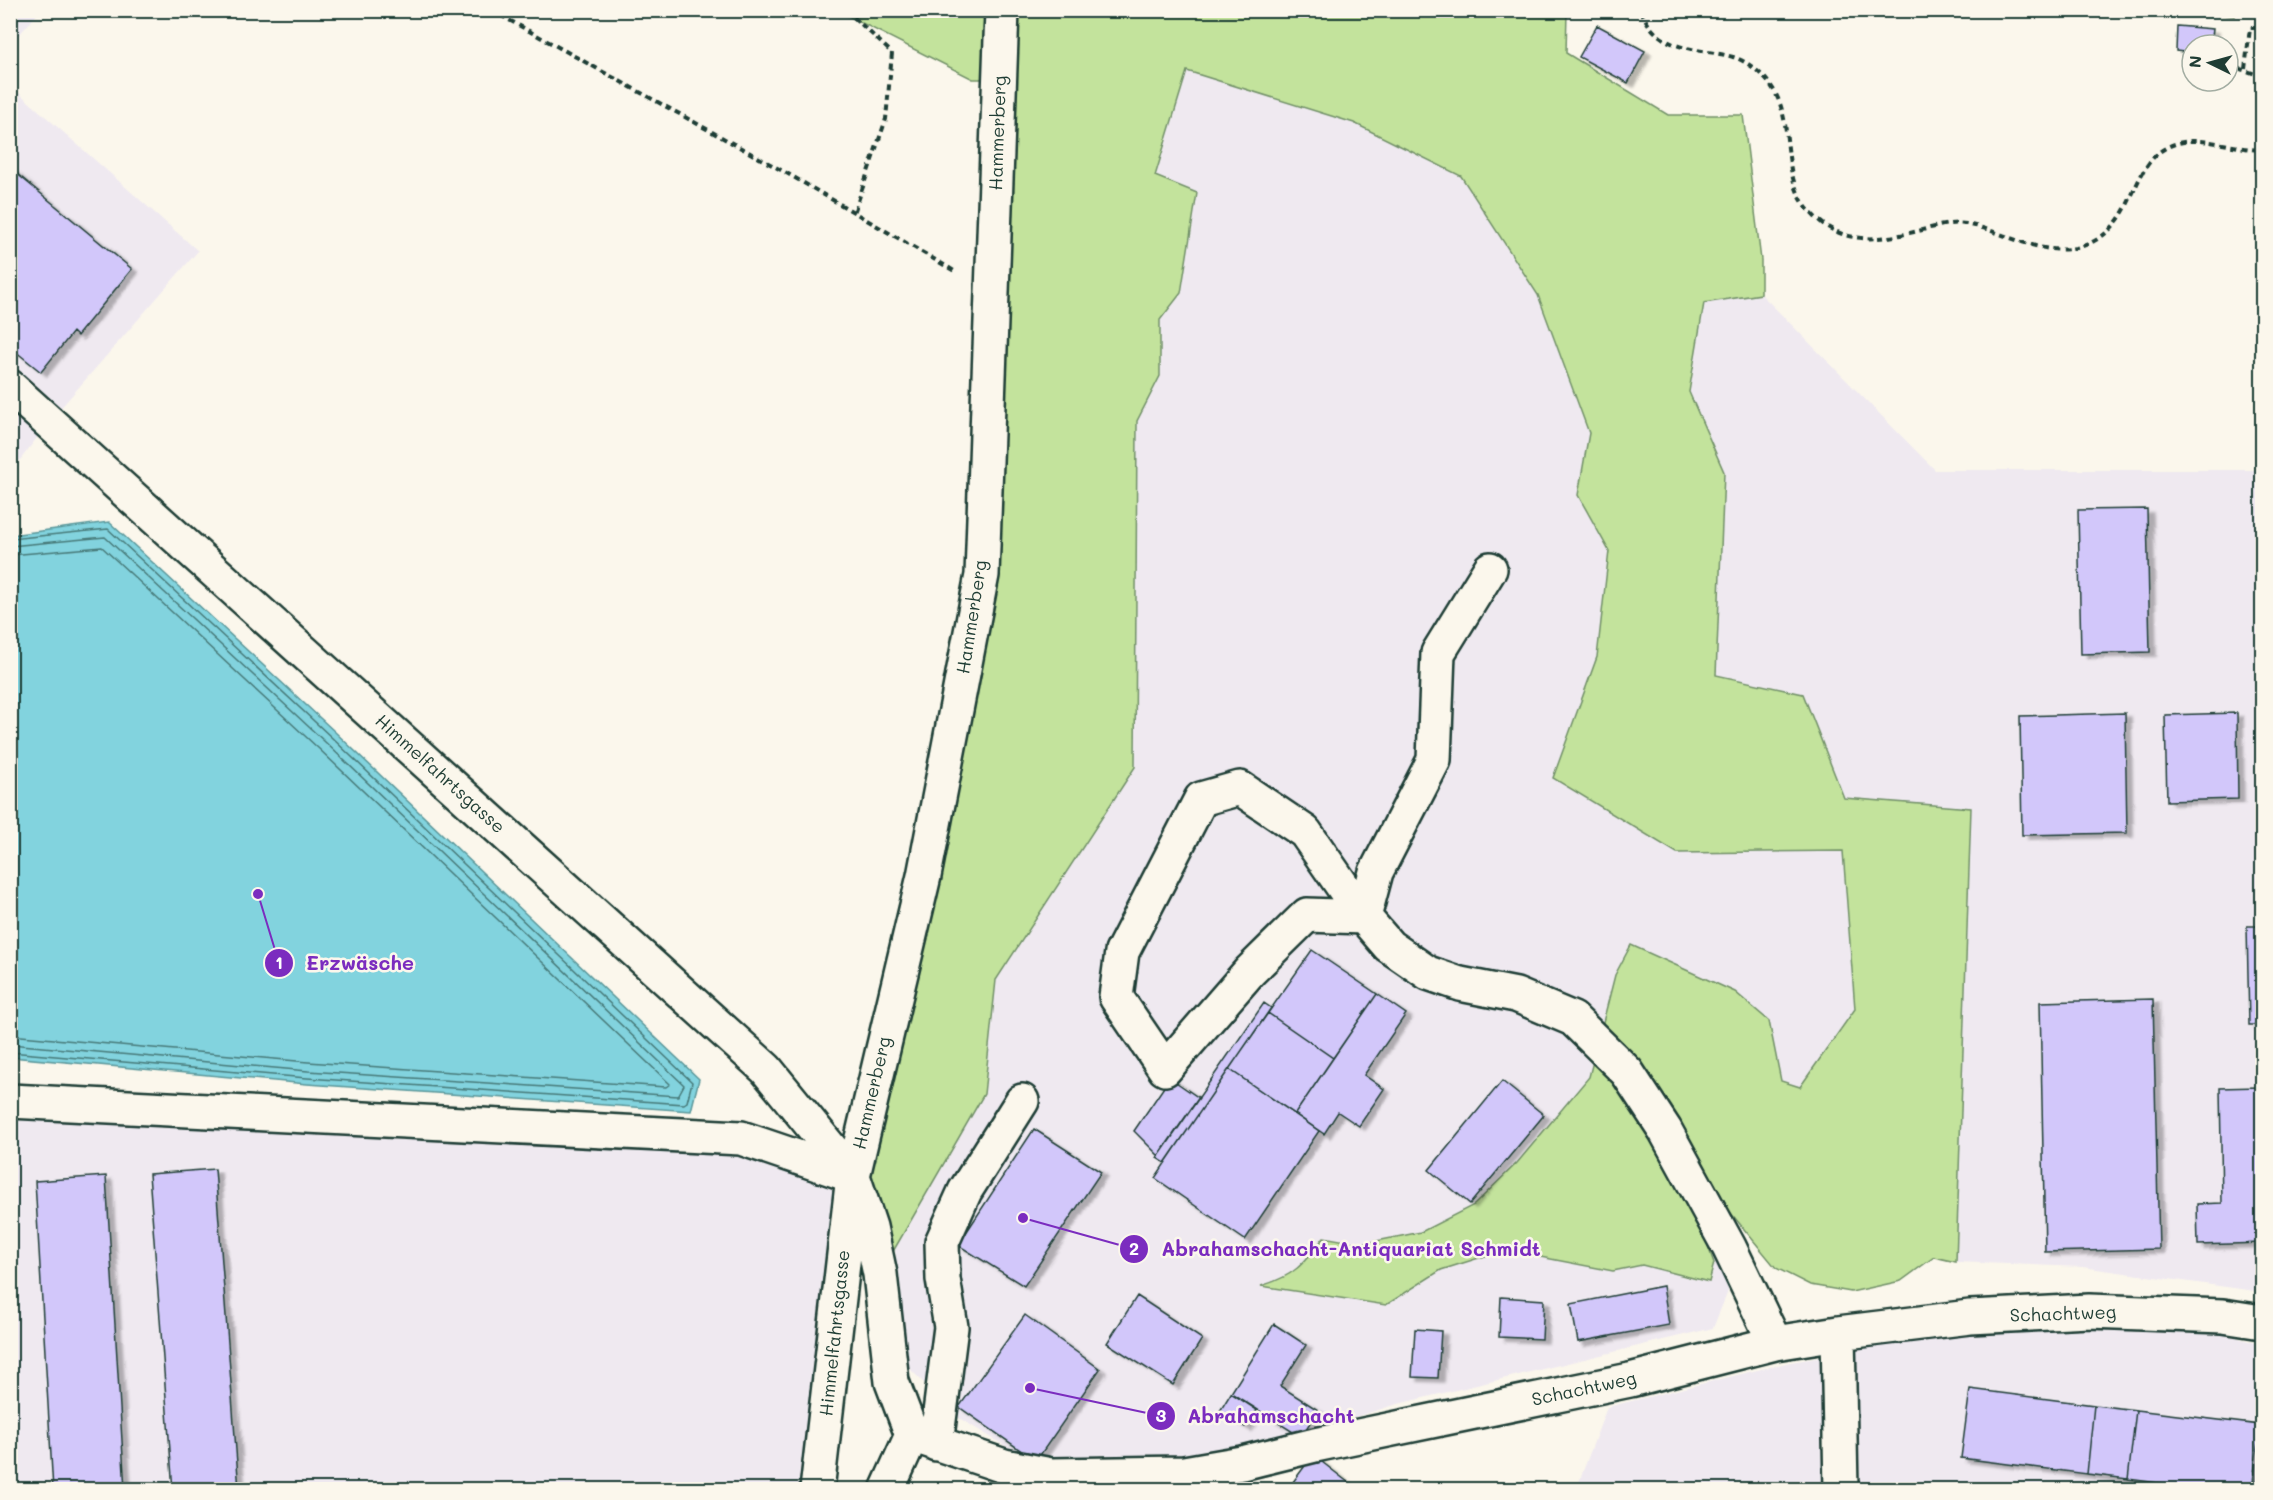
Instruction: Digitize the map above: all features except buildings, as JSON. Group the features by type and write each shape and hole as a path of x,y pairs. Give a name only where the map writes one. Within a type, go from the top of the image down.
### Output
{"street":[{"name":"Hammerberg","path":"853,1176 924,876 982,575 1002,10"},
{"name":"Himmelfahrtsgasse","path":"10,387 766,1069 853,1176 870,1227 880,1274 892,1382 924,1439"},
{"path":"1364,917 1376,872 1434,760 1438,653 1490,569"},
{"path":"1364,917 1307,915 1250,971 1165,1069 1116,997 1122,952 1201,800 1240,788 1305,832 1364,917 1389,946 1428,973 1460,984 1516,995 1573,1019 1620,1064 1665,1130 1729,1247 1775,1343"},
{"path":"10,1101 741,1138 853,1176"},
{"path":"887,1490 924,1439 951,1327 943,1280 942,1242 965,1191 1022,1101"},
{"name":"Himmelfahrtsgasse","path":"817,1490 853,1176"},
{"name":"Schachtweg","path":"924,1439 1004,1467 1051,1475 1184,1473 1242,1463 1315,1445 1630,1380 1775,1343 1838,1333 1970,1317 2089,1311 2223,1316 2262,1322"},
{"path":"1838,1333 1841,1490"}],"path":[{"path":"491,10 854,213 960,275"},
{"path":"846,10 892,53 886,119 854,213"},
{"path":"1641,10 1645,21 1666,40 1693,52 1734,57 1760,72 1774,90 1784,114 1790,172 1799,194 1813,216 1831,231 1850,238 1876,240 1962,223 1987,229 2033,247 2060,250 2088,244 2115,226 2131,200 2142,168 2163,148 2190,141 2262,150"},
{"path":"2245,69 2250,28 2262,28"},
{"path":"2240,68 2262,76"}],"shaded area":[{"path":"10,11 40,11 11,44"},
{"path":"1186,71 1354,123 1461,176 1538,295 1589,433 1578,495 1609,551 1597,657 1553,778 1677,853 1843,851 1855,1010 1800,1087 1781,1081 1769,1021 1631,945 1615,975 1589,1077 1616,1095 1733,1279 1713,1328 1398,1404 1260,1446 1174,1462 1030,1461 959,1418 908,1367 895,1248 984,1094 996,981 1135,767 1137,421 1160,376 1160,320 1181,293 1197,194 1154,176"},
{"path":"11,86 198,251 52,418 11,472"},
{"path":"1761,294 1935,470 2262,470 2262,1292 2082,1267 1956,1262 1971,809 1844,798 1803,694 1716,675 1724,472 1689,392 1704,303"},
{"path":"11,1101 741,1138 853,1176 817,1489 11,1490"},
{"path":"1978,1325 2080,1325 2218,1332 2262,1345 2262,1489 1576,1490 1607,1407 1790,1362 1822,1357 1851,1347"}],"green space":[{"path":"842,11 1567,11 1566,53 1668,115 1743,115 1761,260 1761,294 1704,303 1689,392 1724,472 1716,675 1803,694 1844,798 1971,808 1956,1262 1934,1257 1901,1281 1851,1292 1810,1285 1776,1268 1725,1206 1698,1218 1714,1263 1709,1282 1642,1265 1613,1271 1504,1250 1441,1270 1386,1305 1261,1286 1282,1278 1297,1268 1324,1237 1362,1244 1421,1232 1474,1205 1517,1163 1589,1077 1615,975 1631,945 1735,992 1769,1021 1781,1081 1800,1087 1855,1009 1843,851 1677,853 1553,778 1597,657 1609,551 1578,495 1589,433 1538,295 1461,176 1354,123 1187,71 1155,176 1197,193 1181,293 1160,320 1160,376 1137,421 1135,767 996,980 984,1094 880,1274 853,1176 982,575 1000,79 973,79"},
{"path":"2165,11 2235,11 2235,16"}],"water":[{"path":"109,522 334,731 699,1079 691,1111 307,1084 11,1057 11,535"}],"place":[{"name":"Erzwäsche","path":"258,894"},
{"name":"Abrahamschacht-Antiquariat Schmidt","path":"1023,1218"},
{"name":"Abrahamschacht","path":"1030,1388"}]}
